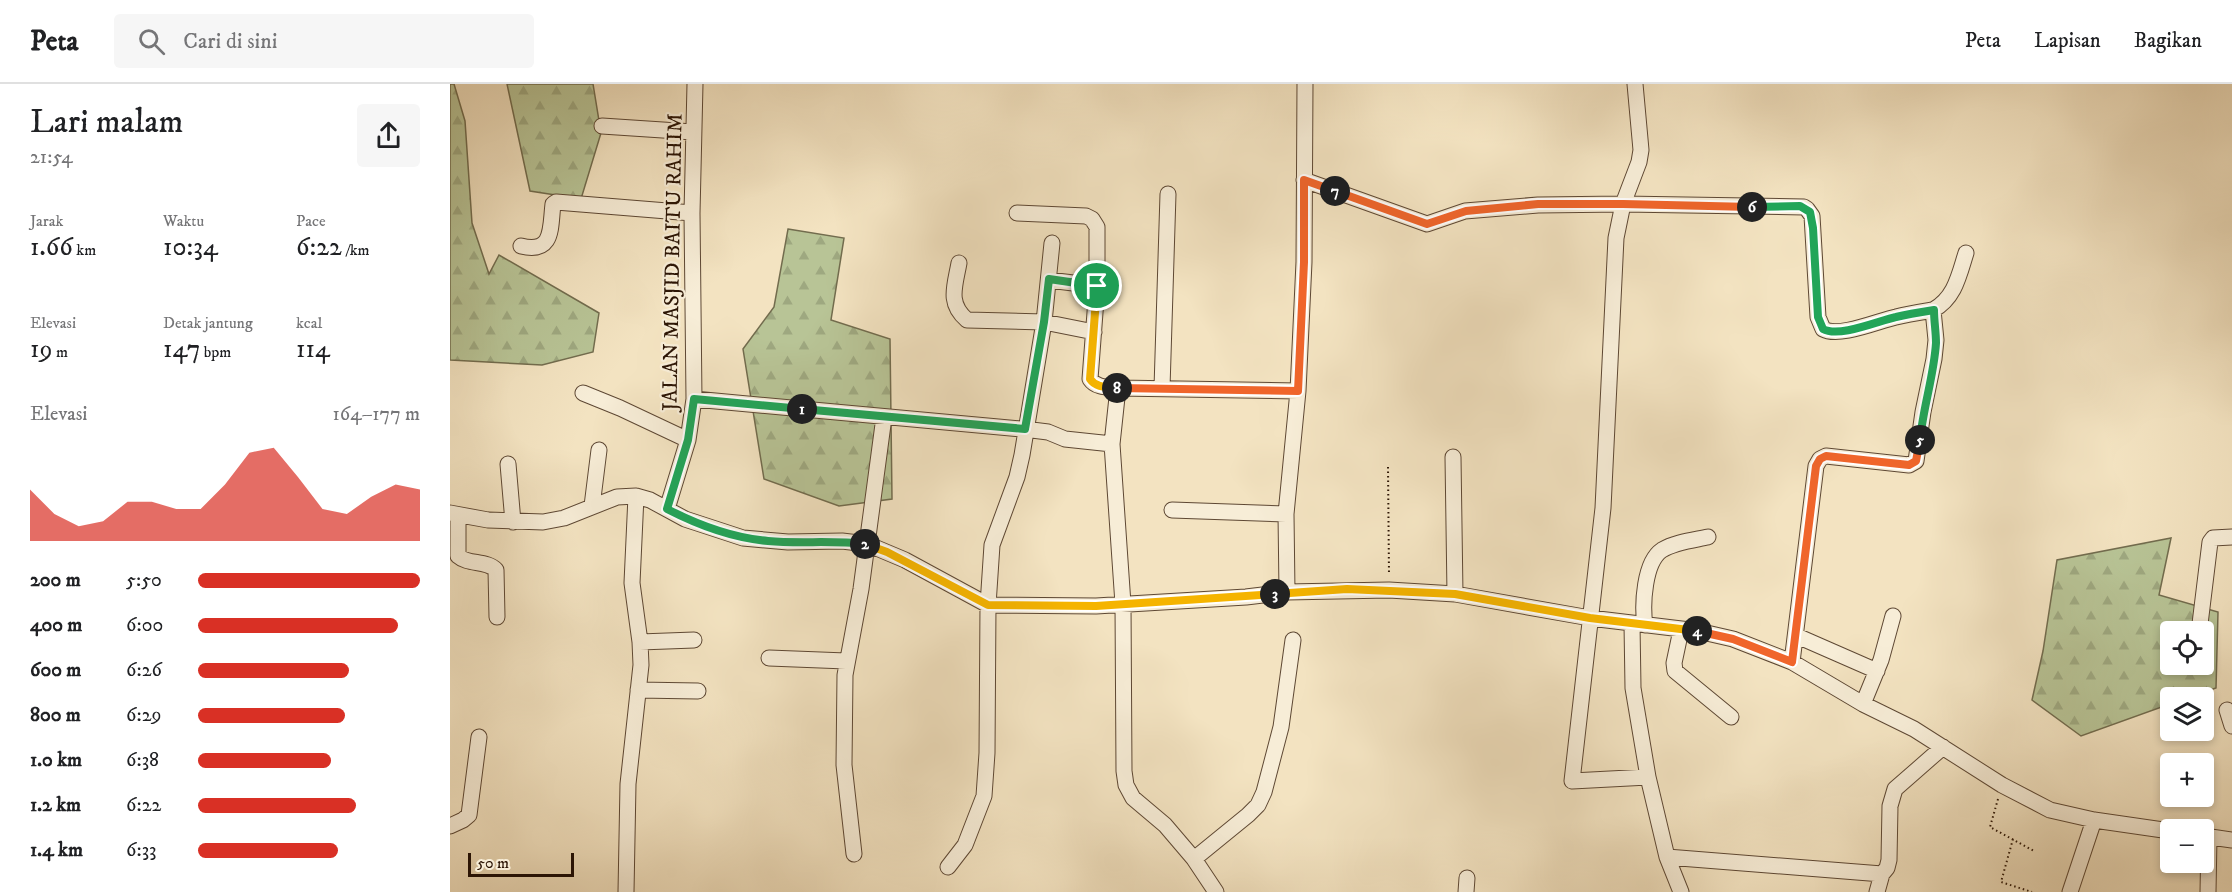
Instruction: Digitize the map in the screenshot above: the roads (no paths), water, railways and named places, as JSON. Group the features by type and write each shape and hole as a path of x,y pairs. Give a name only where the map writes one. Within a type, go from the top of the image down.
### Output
{"street":[{"name":"JALAN MASJID BAITU RAHIM","path":"667,509 688,440 694,399 692,213 695,84"},
{"path":"1287,592 1286,514 1298,391 1304,262 1305,84"},
{"path":"1635,84 1641,150 1636,174 1623,204 1616,238 1603,508 1572,781 1648,777"},
{"path":"602,126 693,132"},
{"path":"1304,180 1427,224 1474,209 1538,204 1804,207 1812,216 1818,317 1823,329 1833,332 1934,310 1949,297 1954,289 1966,253"},
{"path":"1162,388 1168,194"},
{"path":"520,246 536,248 542,246 549,233 553,204 556,202 692,213"},
{"path":"1017,213 1076,215 1092,219 1097,227 1097,286 1090,379 1093,384 1118,388 1298,391"},
{"path":"948,867 965,845 984,796 987,753 988,605 992,545 1017,477 1022,455 1044,322 1052,243"},
{"path":"959,263 953,300 957,312 967,320 1044,322 1094,332"},
{"path":"1049,279 1097,286"},
{"path":"1792,662 1797,636 1816,466 1820,459 1826,456 1909,465 1916,461 1934,359 1936,340 1934,310"},
{"path":"1118,388 1112,444 1123,604 1126,785 1133,798 1165,825 1194,859 1216,892"},
{"path":"583,393 688,440"},
{"path":"694,399 1025,429 1048,432 1065,439 1112,444"},
{"path":"854,854 844,765 843,698 846,661 861,589 884,417"},
{"path":"592,506 599,450"},
{"path":"1452,457 1455,594"},
{"path":"508,464 513,522"},
{"path":"497,617 496,570 491,566 465,561 458,556 454,515 513,522 557,520 622,496 636,496 685,519 743,538 867,544 905,560 988,605 1123,604 1246,597 1287,592 1389,590 1455,594 1590,618 1733,639 1792,662 1863,704 1914,729 2002,785 2050,810 2094,820 2160,830"},
{"path":"626,892 628,784 641,665 632,583 636,496"},
{"path":"1172,510 1286,514"},
{"path":"1682,892 1667,857 1648,777 1633,688 1638,624 1652,560 1668,546 1708,537"},
{"path":"2200,621 2210,542 2213,538 2232,537"},
{"path":"1863,704 1877,671 1893,616"},
{"path":"1681,630 1674,663 1675,671 1731,717"},
{"path":"1797,636 1877,671"},
{"path":"640,642 694,640"},
{"path":"1194,859 1248,815 1258,805 1264,792 1281,727 1293,640"},
{"path":"769,658 846,661"},
{"path":"638,690 698,691"},
{"path":"2227,710 2232,726"},
{"path":"450,826 470,815 479,737"},
{"path":"1877,892 1889,860 1890,806 1895,789 1943,747"},
{"path":"2070,892 2094,820"},
{"path":"2214,837 2232,840"},
{"path":"1667,857 1882,874"},
{"path":"2207,873 2208,892"}]}
